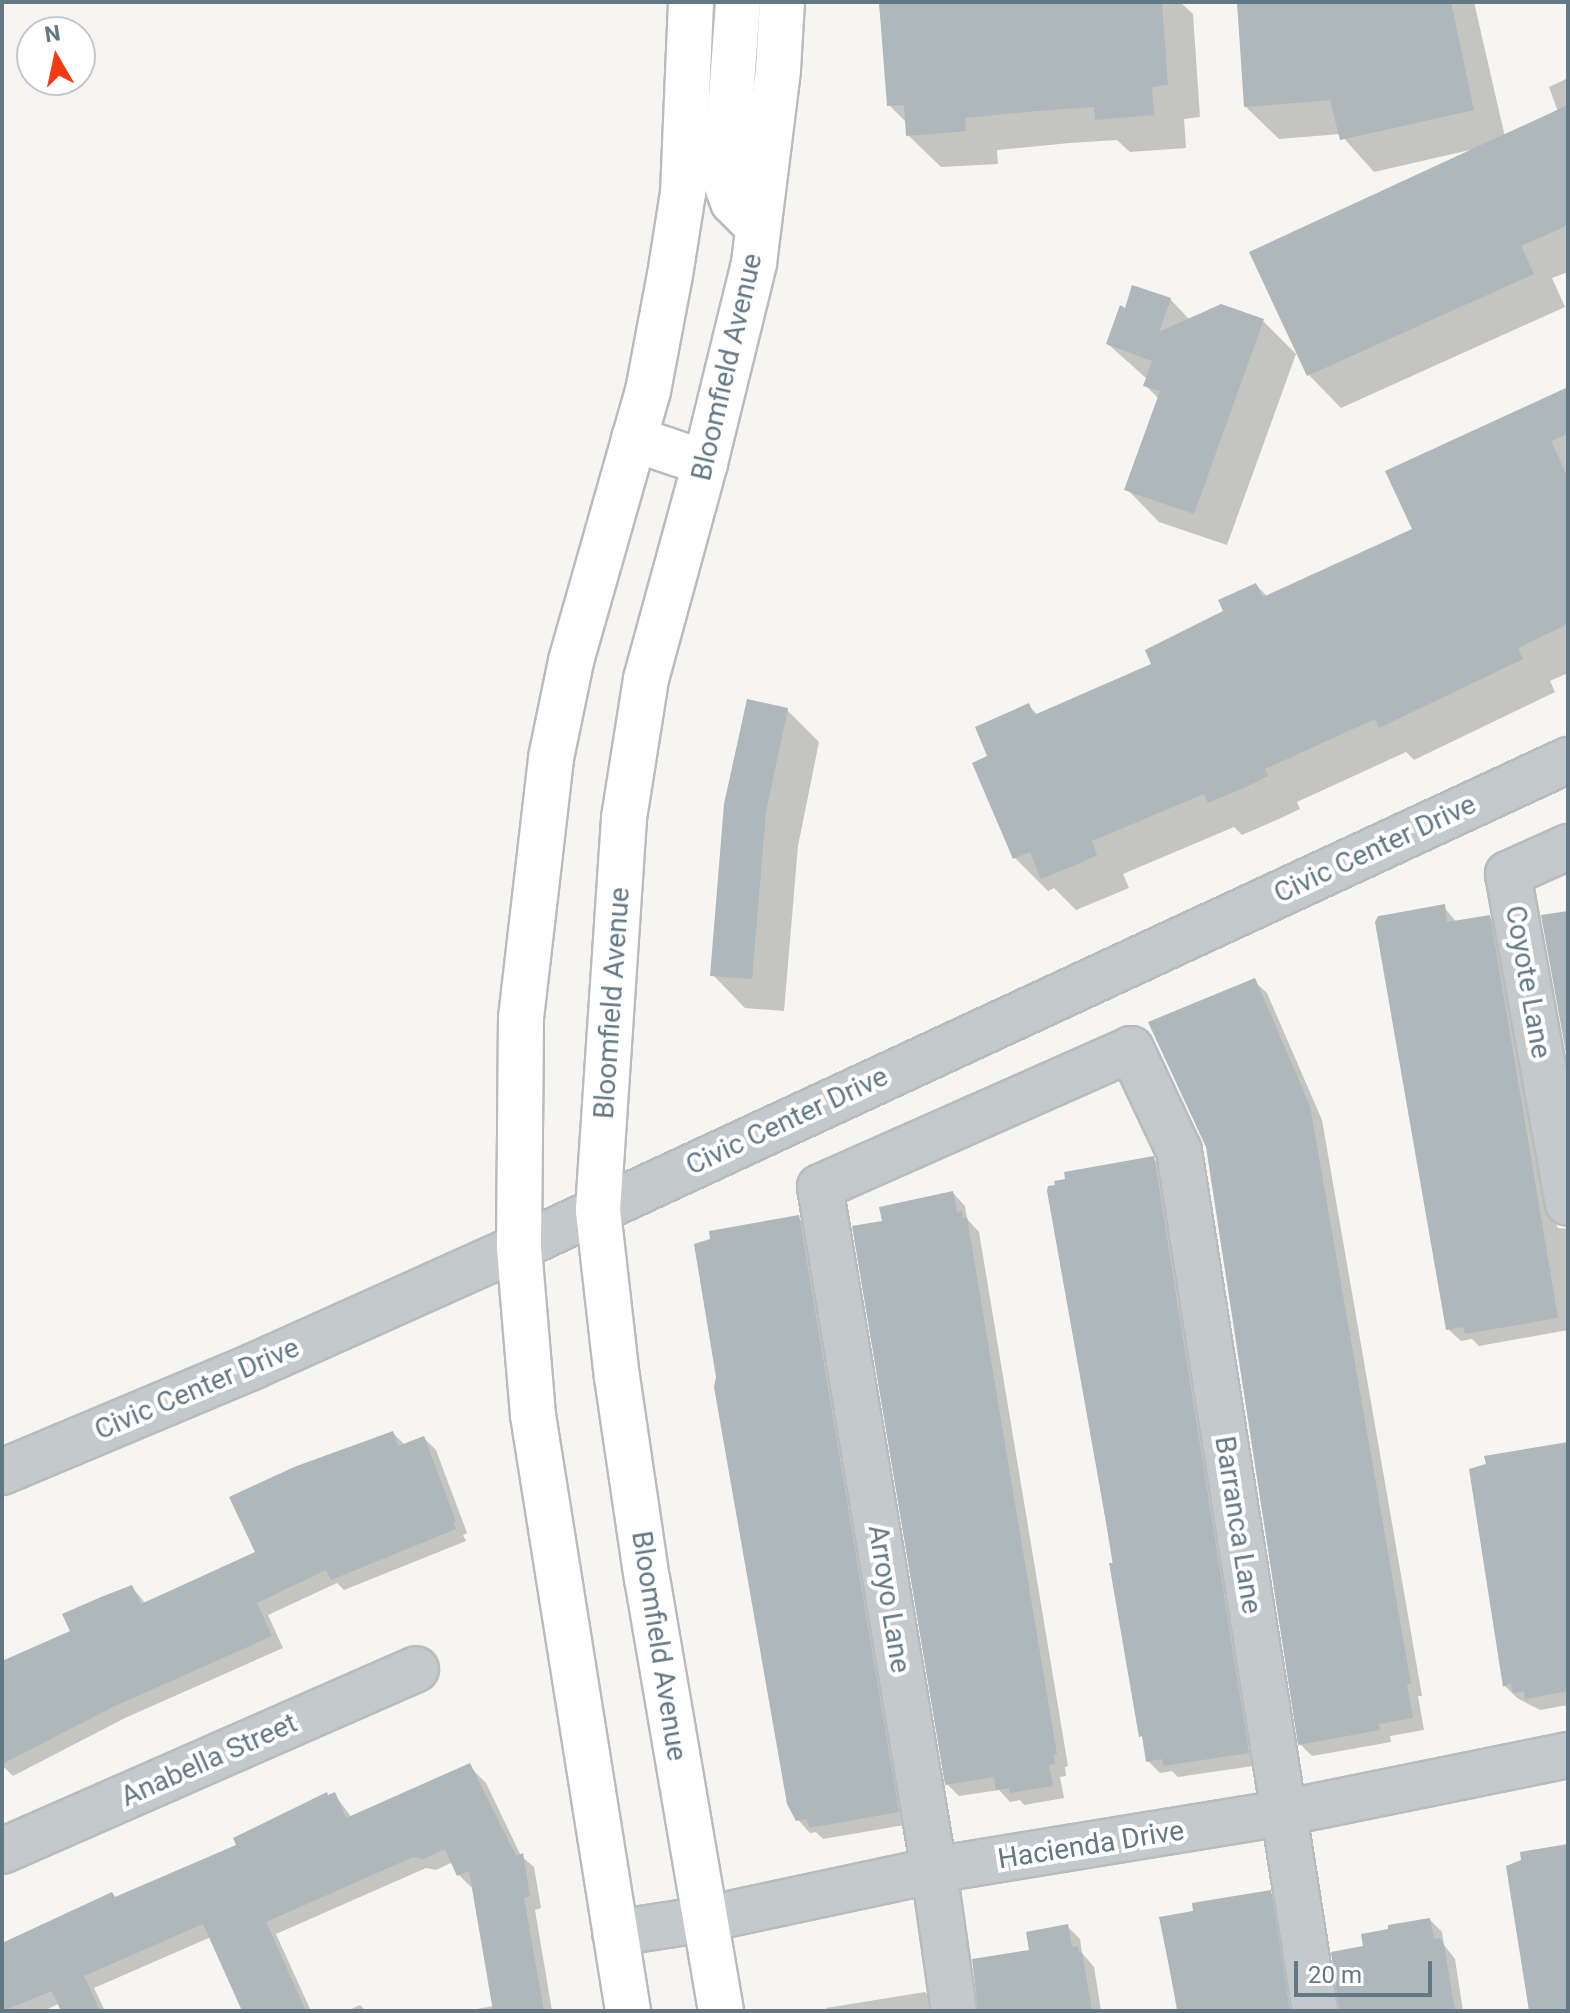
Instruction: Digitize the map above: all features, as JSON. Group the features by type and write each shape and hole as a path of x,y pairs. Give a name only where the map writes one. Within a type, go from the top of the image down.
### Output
{"main road":[{"path":"628,2011 533,1415 519,1247 521,1018 549,773 571,661 648,391 683,193 691,2"},
{"path":"738,2 725,181 733,202 758,227"},
{"name":"Bloomfield Avenue","path":"721,2011 644,1564 617,1378 598,1210 624,818 646,679 705,463 754,263 778,69 782,2"},
{"path":"634,439 705,463"}],"street":[{"name":"Civic Center Drive","path":"2,1472 254,1366 519,1247 1568,760"},
{"name":"Coyote Lane","path":"1568,847 1508,874 1568,1203"},
{"name":"Arroyo Lane","path":"954,2011 934,1870 820,1187 1131,1049"},
{"name":"Barranca Lane","path":"1131,1049 1179,1151 1315,2011"},
{"name":"Anabella Street","path":"2,1851 416,1669"},
{"name":"Hacienda Drive","path":"615,1933 706,1919 934,1870 1283,1813 1568,1755"}],"building":[{"path":"879,2 1162,2 1168,85 1152,87 1154,115 1095,120 1094,107 1036,111 965,118 966,131 906,136 904,105 887,106"},
{"path":"1237,2 1451,2 1474,110 1340,140 1330,100 1244,107"},
{"path":"1568,105 1568,225 1521,246 1534,274 1307,376 1249,252"},
{"path":"1132,285 1171,298 1159,332 1221,304 1264,319 1194,514 1124,490 1160,391 1143,386 1152,361 1106,344 1120,305 1125,308"},
{"path":"1568,387 1568,434 1551,441 1568,478 1568,624 1518,648 1523,659 1379,728 1375,719 1265,769 1268,776 1248,786 1208,803 1204,794 1092,841 1097,855 1078,864 1041,879 1030,852 1013,859 972,763 987,756 975,727 1029,703 1034,715 1151,664 1145,650 1223,611 1218,600 1256,583 1263,597 1412,529 1385,471"},
{"path":"747,699 788,708 766,812 752,979 710,976 724,804"},
{"path":"1445,904 1447,922 1490,915 1558,1318 1465,1334 1463,1327 1446,1330 1375,922 1378,916"},
{"path":"1568,911 1568,1064 1541,915"},
{"path":"1255,978 1310,1106 1411,1684 1407,1684 1413,1718 1379,1724 1380,1730 1298,1745 1206,1147 1148,1022"},
{"path":"1154,1156 1249,1753 1163,1766 1162,1759 1146,1762 1142,1736 1139,1737 1109,1563 1113,1563 1109,1539 1047,1191 1048,1186 1055,1185 1054,1181 1065,1179 1064,1172"},
{"path":"953,1191 957,1212 962,1211 963,1218 967,1217 1057,1754 1054,1755 1055,1764 1049,1765 1053,1786 1010,1793 1009,1788 996,1790 994,1777 945,1785 852,1226 882,1221 879,1207"},
{"path":"799,1215 899,1812 809,1828 807,1819 796,1821 787,1804 714,1387 716,1377 694,1244 710,1239 709,1231"},
{"path":"393,1431 398,1446 424,1436 456,1521 453,1522 456,1529 331,1580 326,1570 257,1603 272,1636 113,1707 2,1764 2,1661 70,1631 62,1614 101,1597 132,1585 141,1604 255,1552 229,1497 294,1467"},
{"path":"1568,1442 1568,1691 1525,1699 1524,1691 1513,1693 1511,1683 1503,1687 1469,1469 1486,1464 1484,1456"},
{"path":"470,1763 516,1856 523,1853 530,1896 524,1898 544,2011 493,2011 469,1871 457,1876 445,1849 423,1859 413,1857 266,1922 306,2011 242,2011 203,1924 84,1976 100,2011 61,2011 52,1991 2,2011 2,1943 112,1892 115,1897 236,1845 233,1838 327,1792 328,1795 335,1792 346,1818"},
{"path":"1568,1844 1568,2011 1529,2011 1506,1866 1521,1860 1520,1852"},
{"path":"1271,1890 1290,2011 1178,2011 1159,1917 1193,1911 1192,1903"},
{"path":"1430,1918 1434,1939 1440,1938 1444,1944 1455,2011 1339,2011 1331,1952 1363,1946 1361,1934 1388,1929 1388,1925"},
{"path":"1068,1924 1072,1947 1078,1946 1079,1953 1082,1952 1092,2011 978,2011 972,1959 1029,1950 1026,1932"}]}
